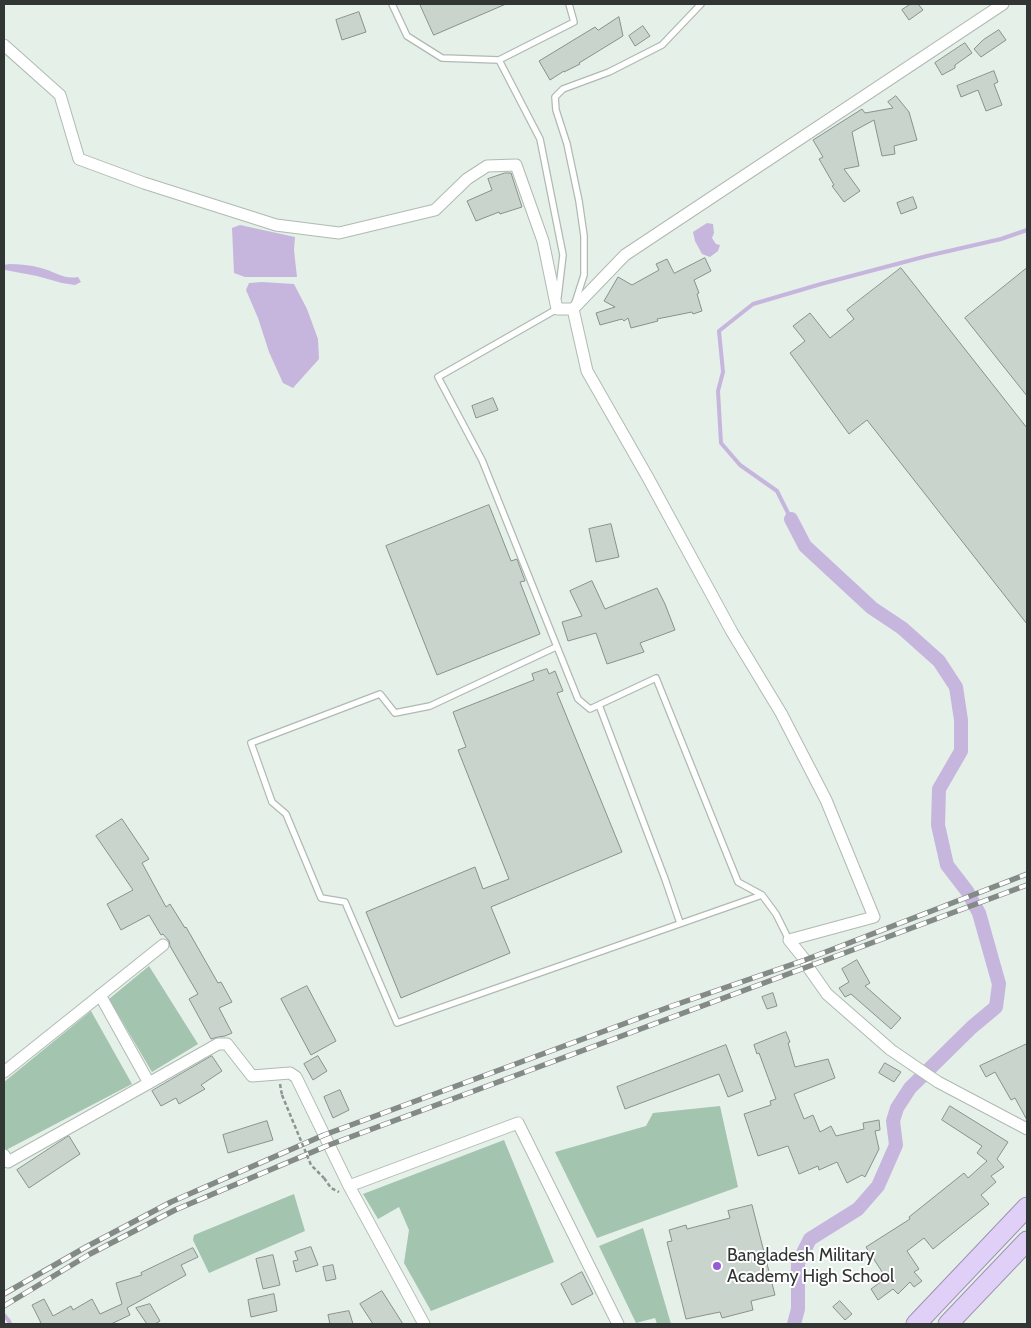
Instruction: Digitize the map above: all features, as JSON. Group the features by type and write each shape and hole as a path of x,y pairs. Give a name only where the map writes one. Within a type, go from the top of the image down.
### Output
{"highway":[{"path":"916,1324 1027,1207"},
{"path":"948,1324 1027,1241"}],"street":[{"path":"4,45 60,95 79,159 144,183 276,225 340,233 435,210 467,179 487,166 516,166 542,241 557,309 573,309 625,255 1003,4"},
{"path":"573,309 587,371 732,632 781,713 826,800 874,917 789,940 805,960 827,994 892,1050 938,1082 1027,1129"},
{"path":"4,1072 163,946"},
{"path":"100,995 149,1083"},
{"path":"4,1155 8,1162 218,1044 227,1044 252,1076 290,1073 296,1077 349,1186 424,1324"},
{"path":"349,1186 518,1123 618,1324"}],"lane":[{"path":"392,4 407,36 442,58 499,60 574,22 568,4"},
{"path":"573,309 584,275 584,236 567,144 556,110 555,97 563,89 609,72 662,45 701,4"},
{"path":"499,60 540,139 563,255 557,309 438,377 482,460 578,700 590,708 656,678 738,882 762,895 776,914 789,940"},
{"path":"556,647 430,706 395,714 380,694 250,743 272,802 286,814 321,898 345,902 397,1023 762,895"},
{"path":"598,705 665,879 680,924"}],"path":[{"path":"282,1095 311,1165 324,1178"}],"green space":[{"path":"149,966 198,1044 152,1072 109,999"},
{"path":"91,1011 132,1084 6,1150 4,1146 4,1082"},
{"path":"720,1106 738,1187 597,1238 555,1152 646,1126 653,1113"},
{"path":"504,1140 554,1262 431,1311 404,1263 409,1230 399,1207 378,1219 363,1194"},
{"path":"294,1194 305,1231 209,1273 193,1240 194,1235"},
{"path":"643,1228 671,1324 657,1324 655,1318 636,1323 599,1246"}],"shaded area":[{"path":"707,223 713,224 714,233 712,238 716,244 720,245 718,251 710,257 702,254 695,241 693,232"},
{"path":"240,225 295,237 294,250 297,277 245,277 234,273 232,228"},
{"path":"4,265 33,266 64,276 78,277 81,282 75,285 62,283 5,270"},
{"path":"249,283 294,284 307,309 318,339 319,359 293,388 283,383 269,352 258,318 246,290"}],"building":[{"path":"420,4 506,4 434,35"},
{"path":"911,4 918,4 923,10 909,20 902,10"},
{"path":"359,12 366,32 342,40 336,20"},
{"path":"619,17 623,36 580,64 550,80 539,61 595,27 598,30"},
{"path":"643,26 650,36 635,46 629,36"},
{"path":"999,30 1006,40 981,57 974,49 983,40"},
{"path":"965,43 972,53 955,65 955,68 942,75 935,63"},
{"path":"994,71 998,82 994,84 1002,105 986,111 978,90 961,97 957,86"},
{"path":"896,96 909,112 917,140 894,146 895,154 882,156 874,120 852,132 859,166 844,169 860,191 844,202 832,186 834,185 819,159 823,157 813,140 862,109 865,113 893,108 888,102"},
{"path":"505,173 511,173 522,207 500,214 499,212 476,221 467,201 492,190 488,179"},
{"path":"913,197 917,208 901,214 897,203"},
{"path":"705,258 711,271 694,280 699,293 697,294 702,311 657,319 658,321 631,328 628,318 624,321 622,319 600,325 596,313 615,307 604,301 618,277 632,285 659,270 656,264 667,259 674,273"},
{"path":"901,268 1027,428 1027,624 867,420 849,434 790,353 805,341 793,326 810,313 830,338 854,319 847,310"},
{"path":"1027,268 1027,396 965,318"},
{"path":"493,398 498,410 476,418 472,406"},
{"path":"489,505 511,561 517,559 525,581 520,582 540,634 437,675 386,546"},
{"path":"611,524 619,557 596,562 589,529"},
{"path":"592,581 605,609 657,588 675,630 640,643 644,652 607,664 596,633 568,641 562,622 582,616 570,591"},
{"path":"547,669 549,674 555,671 563,691 557,693 622,852 491,907 510,953 401,998 366,912 475,867 483,889 509,879 458,750 466,747 453,712 534,680 532,674"},
{"path":"122,819 149,859 142,863 166,907 170,904 186,927 218,983 221,982 232,1002 219,1008 232,1033 211,1039 189,999 198,994 170,946 169,941 163,934 161,935 149,915 121,930 107,904 133,890 96,836"},
{"path":"857,960 870,983 865,986 901,1018 891,1029 851,994 845,997 839,988 849,982 842,969"},
{"path":"307,986 336,1041 311,1055 281,999"},
{"path":"773,993 777,1006 767,1009 762,997"},
{"path":"786,1032 795,1067 828,1059 835,1078 794,1094 804,1119 813,1115 820,1132 831,1126 836,1136 864,1129 863,1123 879,1120 880,1130 875,1131 879,1149 865,1177 862,1175 847,1183 837,1162 819,1170 818,1166 799,1174 788,1146 758,1156 744,1114 771,1105 770,1101 776,1099 759,1053 757,1054 754,1045"},
{"path":"1027,1044 1027,1120 1015,1098 1011,1100 995,1072 986,1077 980,1066"},
{"path":"726,1045 743,1091 728,1097 719,1074 625,1109 617,1087"},
{"path":"212,1056 222,1071 201,1085 205,1089 179,1104 176,1098 161,1106 152,1091"},
{"path":"318,1056 327,1071 313,1080 304,1064"},
{"path":"885,1063 901,1072 894,1082 879,1073"},
{"path":"340,1090 349,1110 333,1118 324,1097"},
{"path":"950,1106 1008,1142 997,1159 1004,1167 991,1176 996,1182 981,1195 989,1204 933,1249 924,1238 907,1251 919,1269 914,1272 922,1281 914,1287 910,1282 898,1294 893,1289 878,1300 871,1289 886,1278 866,1247 910,1219 909,1217 964,1173 968,1178 987,1161 977,1153 982,1146 942,1120"},
{"path":"267,1121 273,1140 228,1153 223,1135"},
{"path":"69,1136 80,1154 29,1188 17,1170"},
{"name":"Bangladesh Military Academy High School","path":"752,1205 775,1295 751,1301 753,1310 722,1318 720,1312 686,1319 667,1242 672,1241 669,1230 686,1225 687,1229 730,1218 728,1211"},
{"path":"311,1247 318,1265 296,1272 293,1261 298,1260 295,1252"},
{"path":"193,1248 198,1257 181,1265 186,1275 127,1308 130,1315 111,1324 37,1324 41,1323 32,1305 44,1299 53,1316 71,1306 73,1310 92,1299 100,1314 122,1304 116,1283 142,1275 141,1273"},
{"path":"273,1255 280,1285 263,1289 256,1259"},
{"path":"333,1265 336,1279 326,1281 323,1267"},
{"path":"582,1272 593,1294 572,1305 561,1284"},
{"path":"382,1291 403,1324 373,1324 360,1304"},
{"path":"274,1294 277,1311 251,1317 248,1300"},
{"path":"840,1301 852,1314 845,1320 833,1307"},
{"path":"150,1304 160,1321 155,1324 147,1324 136,1308"},
{"path":"349,1311 353,1324 330,1324 328,1315"}],"waterway":[{"path":"791,519 777,491 740,465 721,443 718,391 723,372 719,331 753,304 927,256 1001,239 1027,230"},
{"path":"791,519 805,546 872,608 902,628 939,661 956,687 961,720 961,751 939,789 938,825 947,865 967,891 979,913 999,984 996,1007 972,1027 910,1088 897,1108 893,1121 896,1145 878,1186 858,1209 810,1239 798,1263 798,1309 794,1324"},
{"path":"4,1315 10,1324"}],"railway":[{"path":"4,1294 86,1247 171,1202 324,1135 672,1006 805,960 1027,874"},
{"path":"4,1306 90,1254 175,1210 329,1145 1027,885"}],"place":[{"name":"Bangladesh Military Academy High School","path":"717,1266"}]}
